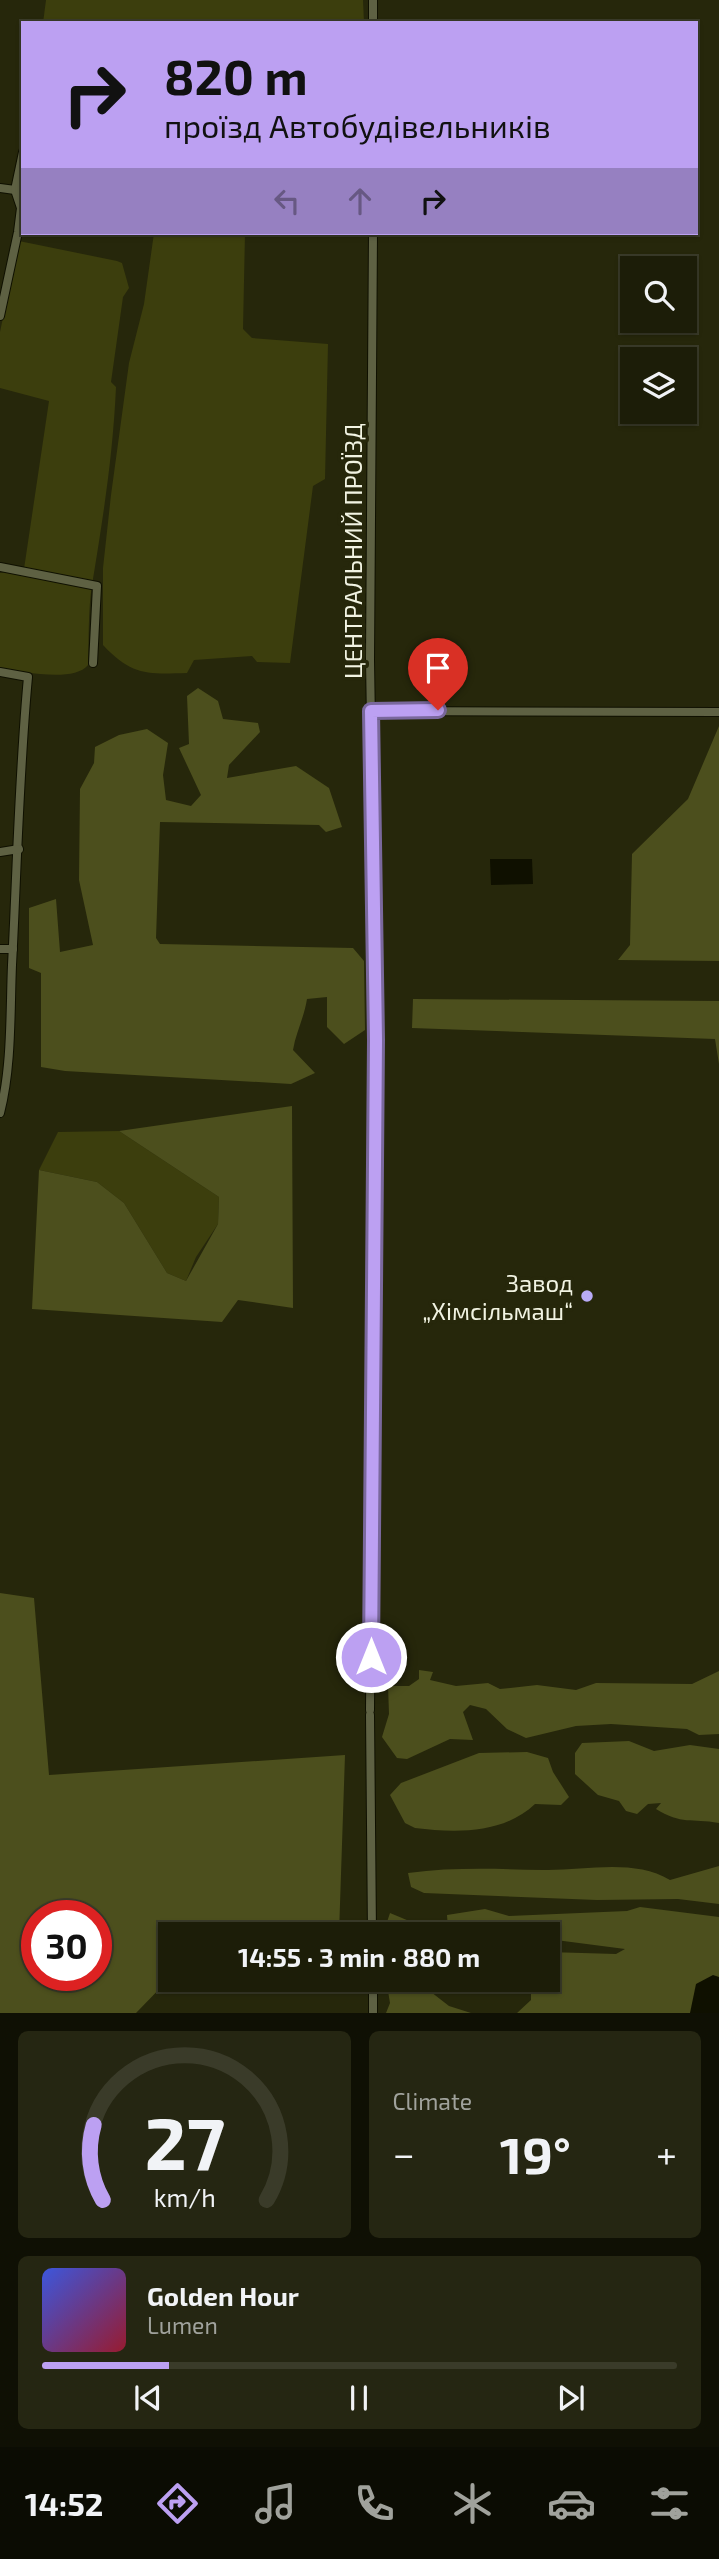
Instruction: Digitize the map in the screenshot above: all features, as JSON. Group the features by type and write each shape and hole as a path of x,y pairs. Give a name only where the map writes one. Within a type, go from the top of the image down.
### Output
{"street":[{"path":"373,0 373,21"},
{"path":"0,316 18,232 21,208 15,190 21,162"},
{"path":"0,188 15,190"},
{"name":"ЦЕНТРАЛЬНИЙ ПРОЇЗД","path":"372,1922 370,1712 376,1040 371,711 373,235"},
{"path":"0,567 97,586 93,663"},
{"path":"0,672 29,677 20,761 19,849 9,1034 0,1113"},
{"path":"371,711 719,712"},
{"path":"0,852 19,849"},
{"path":"0,949 13,949"},
{"path":"373,1992 373,2013"}],"shaded area":[{"path":"46,0 363,0 364,21 43,21"},
{"path":"154,235 245,235 243,329 252,338 328,344 325,479 313,486 290,663 257,662 252,656 194,660 187,673 150,673 123,663 103,645 103,568 111,495 129,363 144,304"},
{"path":"19,241 122,263 129,288 123,297 111,382 116,387 115,412 91,595 88,665 71,674 0,669 0,573 24,569 49,401 0,388 0,332"},
{"path":"490,859 532,859 533,884 491,885"},
{"path":"119,1131 219,1197 218,1224 196,1257 186,1281 167,1273 124,1203 97,1182 39,1170 58,1132"},
{"path":"713,1975 719,1977 719,2013 690,2013 696,1984"}],"green space":[{"path":"198,688 218,701 223,719 258,723 260,732 229,765 227,778 296,766 329,788 342,827 326,832 319,825 160,822 156,938 160,944 353,948 364,961 365,1030 344,1044 327,1027 327,997 307,999 293,1050 315,1073 291,1084 65,1071 41,1067 41,973 29,968 29,908 56,899 60,952 93,945 79,880 80,789 94,763 95,747 119,735 147,729 168,743 163,775 166,800 191,806 201,795 179,748 189,744 187,696"},
{"path":"719,726 719,961 618,960 630,945 632,854 688,799"},
{"path":"413,999 719,1001 719,1064 715,1039 412,1028"},
{"path":"292,1106 293,1308 238,1300 222,1322 32,1309 39,1170 97,1182 124,1203 167,1273 186,1281 218,1224 219,1197 119,1131"},
{"path":"0,1593 34,1598 49,1775 345,1755 339,1922 158,1922 158,1990 136,2013 0,2013"},
{"path":"419,1670 433,1672 430,1680 456,1686 488,1683 500,1689 537,1685 576,1690 596,1683 692,1684 719,1671 719,1734 699,1735 687,1729 611,1724 576,1726 526,1738 507,1729 486,1709 470,1705 463,1712 473,1740 450,1739 407,1759 397,1758 382,1737 389,1714 388,1686 409,1686 419,1679"},
{"path":"629,1741 654,1751 690,1745 719,1749 719,1823 673,1817 656,1809 661,1803 648,1804 637,1814 626,1811 619,1801 598,1795 575,1774 575,1753 582,1743"},
{"path":"527,1752 548,1758 553,1772 569,1797 561,1805 535,1804 509,1821 494,1826 447,1831 415,1828 405,1823 390,1795 401,1783 479,1753"},
{"path":"719,1866 719,1904 678,1899 597,1900 424,1893 411,1887 408,1873 458,1869 624,1867 656,1873 670,1880"},
{"path":"640,1907 719,1917 719,2013 517,2013 531,2000 531,1992 560,1992 560,1952 616,1954 625,1949 560,1941 560,1922 448,1922 447,1915 485,1909 509,1916 627,1911"},
{"path":"390,1913 412,1922 387,1922"},
{"path":"388,1992 431,1992 449,2006 471,2013 386,2013 390,2003"}],"place":[{"name":"Завод „Хімсільмаш“","path":"587,1296"}],"route":[{"path":"371,1657 376,1040 371,711 438,710"}]}
